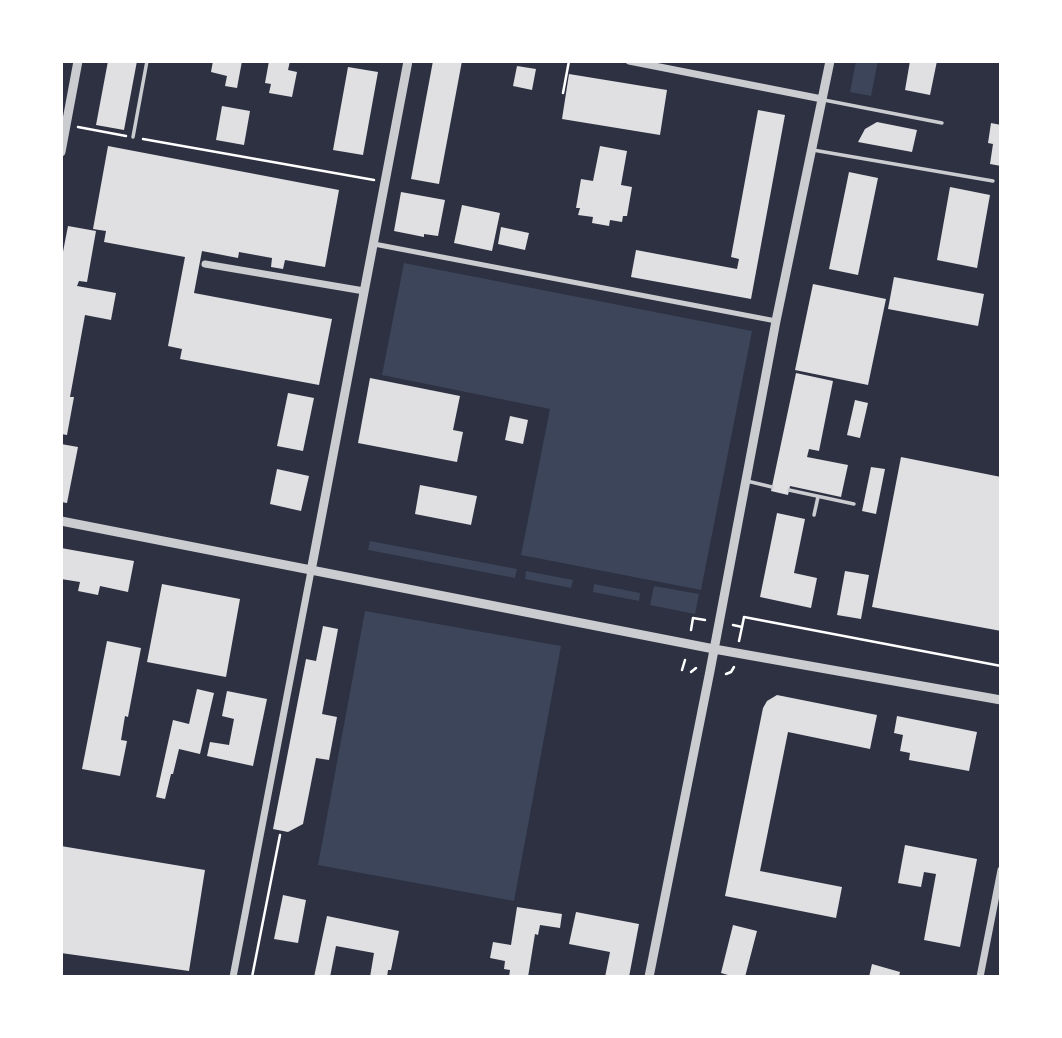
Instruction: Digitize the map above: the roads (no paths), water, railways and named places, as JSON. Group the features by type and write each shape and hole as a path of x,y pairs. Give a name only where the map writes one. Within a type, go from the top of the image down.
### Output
{"street":[{"path":"61,152 78,61"},
{"path":"233,977 408,61"},
{"path":"629,61 822,99"},
{"path":"649,977 776,321 830,61"},
{"path":"373,244 776,321"},
{"path":"205,264 364,291"},
{"path":"61,522 714,649 1001,700"},
{"path":"980,977 1001,870"}],"lane":[{"path":"133,137 147,61"},
{"path":"822,99 942,123"},
{"path":"811,149 993,181"},
{"path":"745,481 772,486"},
{"path":"789,490 853,504"},
{"path":"814,515 818,496"}]}
